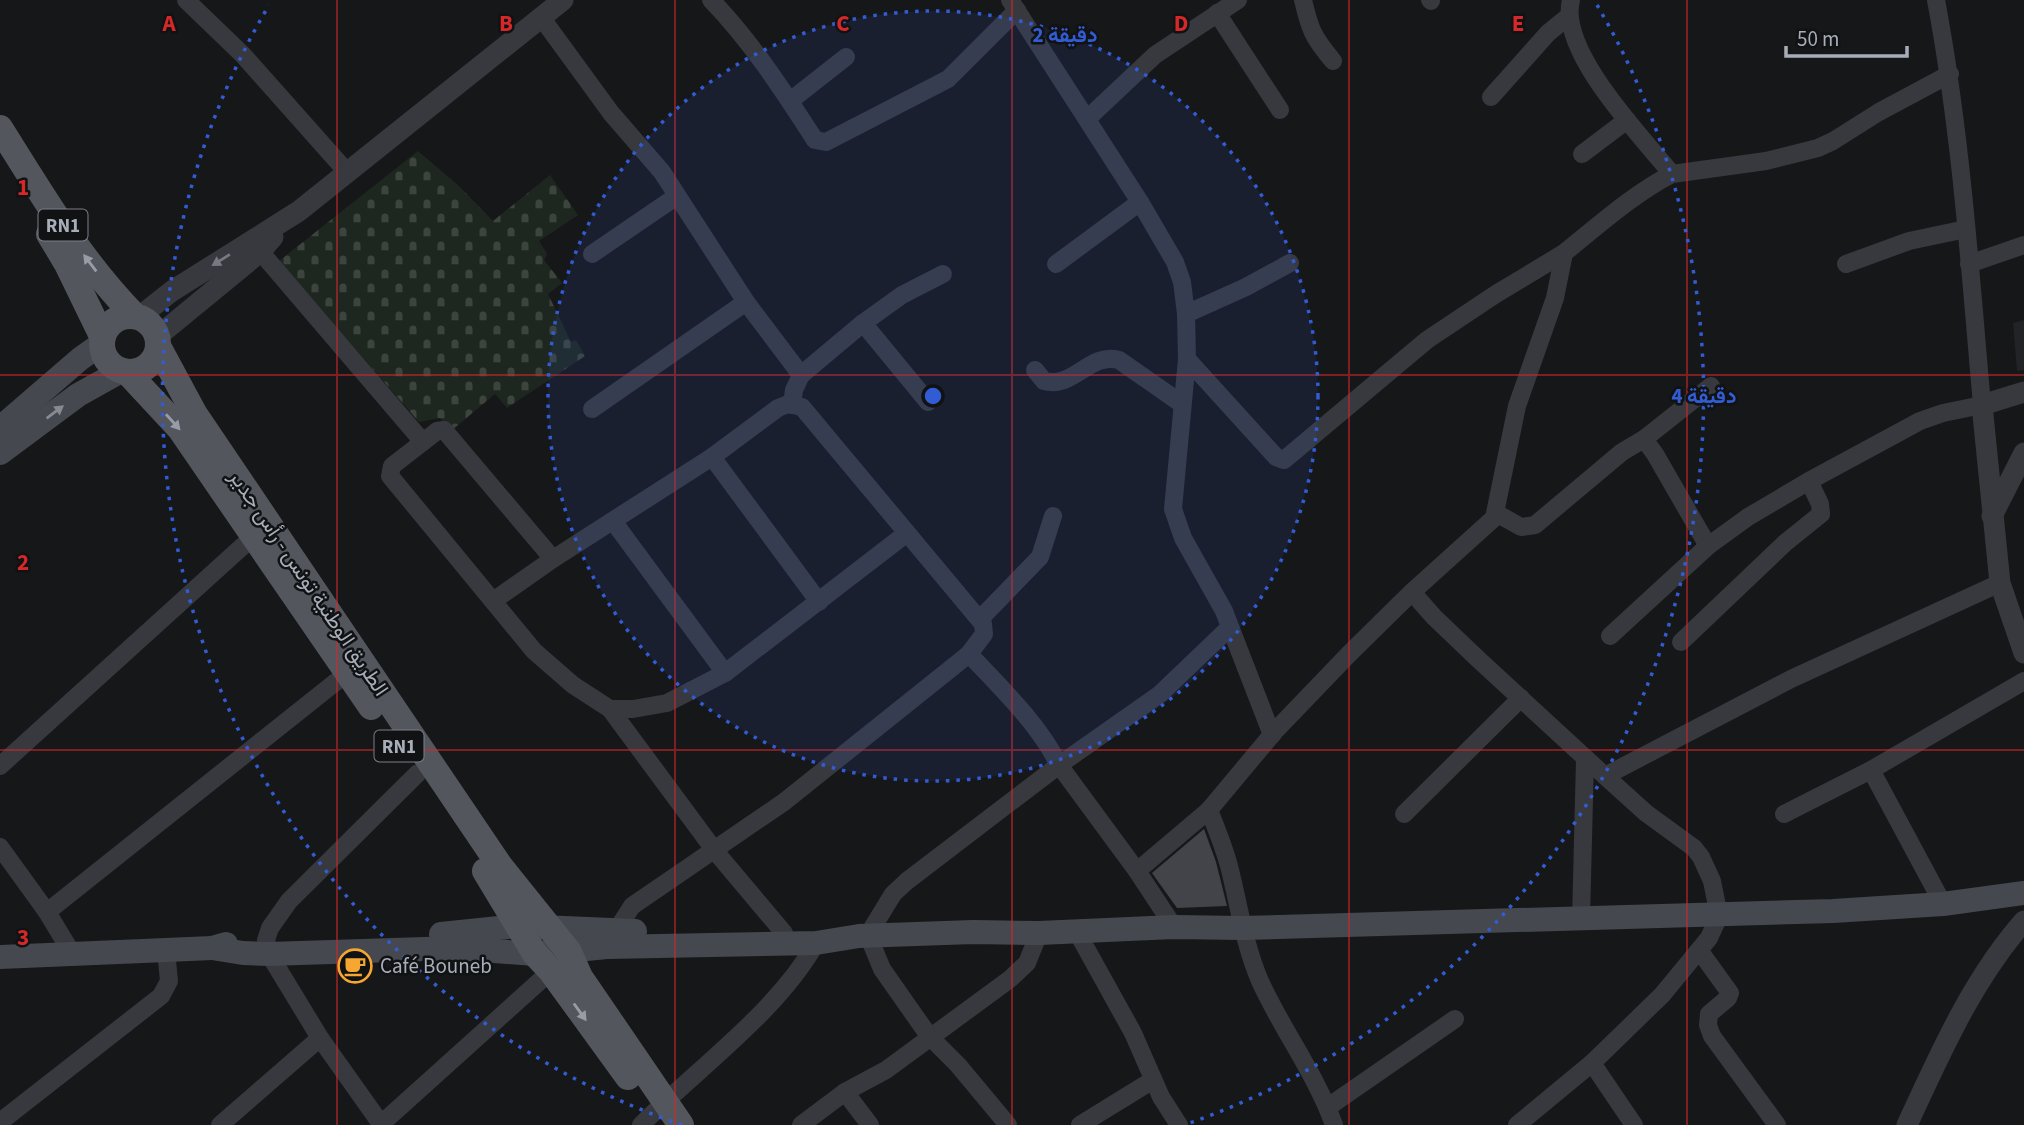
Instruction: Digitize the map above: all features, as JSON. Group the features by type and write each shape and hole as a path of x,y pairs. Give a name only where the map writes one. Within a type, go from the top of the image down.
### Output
{"main road":[{"name":"RN1","path":"0,128 79,249 110,291 137,316 151,324 158,342"},
{"name":"RN1","path":"0,159 67,264 102,340 105,358 115,368 124,372"},
{"path":"0,428 102,340 106,329 118,318 137,316"},
{"path":"0,453 78,395 124,372 144,369 151,363 158,342"},
{"name":"الطريق الوطنية تونس - رأس جدير","path":"158,342 194,412 387,699 500,866 569,952 655,1116"},
{"name":"الطريق الوطنية تونس - رأس جدير","path":"124,372 180,429 491,880 517,926 655,1116 681,1125"},
{"path":"0,957 212,948 243,953 268,947 464,933 517,926 616,931 829,932 863,935 1038,933 1174,927 1242,928 1719,916 1943,904 2024,893"},
{"path":"268,947 456,948 543,963 569,952 607,947 816,943 863,935"}],"street":[{"path":"186,0 243,55 347,172"},
{"path":"158,342 256,246 563,0"},
{"path":"711,0 725,14 790,101 815,140 826,142 948,79 1013,5 1140,202 1175,262 1182,282 1186,314 1187,359 1173,509 1183,538 1224,611 1272,735"},
{"path":"1087,119 1155,55 1238,0"},
{"path":"1303,0 1309,28 1333,61"},
{"path":"1936,0 1950,74 2000,583 2024,653"},
{"path":"1573,5 1570,25 1580,52 1596,79 1672,174"},
{"path":"1491,97 1573,5"},
{"path":"1217,13 1280,110"},
{"path":"541,17 611,113 662,172 746,302 801,375"},
{"path":"790,101 846,57"},
{"path":"1187,359 1276,457 1284,460 1427,340 1496,294 1564,254 1608,218 1672,174 1766,161 1818,148 1950,74"},
{"path":"1582,154 1627,120"},
{"path":"592,254 677,196"},
{"path":"1056,264 1140,202"},
{"path":"1846,264 1909,241 1966,229"},
{"path":"1969,264 2024,245"},
{"path":"137,316 172,291 256,246"},
{"path":"256,246 423,442"},
{"path":"1138,871 1209,810 1272,735 1412,592 1489,523 1496,513 1517,406 1555,298 1564,254"},
{"path":"1186,314 1247,287 1290,263"},
{"path":"792,404 794,390 801,375 863,323 902,295 943,274"},
{"path":"592,409 746,302"},
{"path":"863,323 928,402"},
{"path":"1035,370 1044,381 1063,382 1096,362 1111,358 1119,360 1182,404"},
{"path":"1496,513 1521,527 1535,524 1547,517 1622,452 1644,439 1711,386"},
{"path":"1610,636 1708,546 1748,517 1809,481 1920,421 1943,412 2024,392"},
{"path":"493,601 553,559 712,457 774,411 792,404 807,411 983,624 984,634 969,654 784,802 632,906 616,931"},
{"path":"553,559 444,430 437,431 392,466 390,476 534,651 573,685 610,709 715,851 784,933"},
{"path":"1644,439 1708,546"},
{"path":"1992,516 2024,453"},
{"path":"712,457 820,602"},
{"path":"1681,642 1785,543 1821,514 1809,481"},
{"path":"980,619 1040,557 1053,516"},
{"path":"613,521 725,673"},
{"path":"610,709 633,709 667,703 725,673 907,533"},
{"path":"0,766 255,536"},
{"path":"1605,776 1791,679 1923,616 2000,583"},
{"path":"1412,592 1434,617 1585,759 1646,813 1694,848 1701,857 1715,892 1719,916 1709,938 1662,995 1592,1063 1517,1125"},
{"path":"1008,1125 958,1065 929,1036 863,935 893,894 907,881 1059,765 1160,694 1229,628"},
{"path":"969,654 1051,748 1059,765 1138,871 1174,927"},
{"path":"47,912 347,673"},
{"path":"1784,814 1871,770 2024,681"},
{"path":"1404,814 1521,698"},
{"path":"1581,920 1585,759"},
{"path":"1871,770 1943,904"},
{"path":"418,773 289,901 270,928 268,947 320,1038 381,1124 543,963"},
{"path":"1209,810 1228,864 1242,928 1260,980 1328,1107 1334,1125"},
{"path":"0,847 47,912 73,955"},
{"path":"1907,1125 1985,972 2024,921"},
{"path":"1077,932 1133,1033 1153,1080 1179,1125"},
{"path":"801,1125 845,1092 886,1070 1020,971 1027,963 1038,933"},
{"path":"655,1116 785,989 816,943"},
{"path":"0,1122 161,996 169,981 166,950"},
{"path":"1699,950 1730,993 1725,1001 1709,1014 1708,1026 1712,1036 1777,1125"},
{"path":"1328,1107 1455,1019"},
{"path":"220,1125 320,1038"},
{"path":"1592,1063 1634,1125"},
{"path":"1080,1125 1153,1080"},
{"path":"845,1092 870,1125"}],"shaded area":[{"path":"2024,320 2024,370 2017,371 2013,323"}],"green space":[{"path":"418,151 460,187 493,221 550,175 578,215 539,241 547,254 544,260 562,283 548,294 571,342 576,340 585,356 507,408 495,394 451,431 440,418 419,422 279,261"}],"building":[{"path":"1204,829 1227,906 1177,908 1152,873"}],"place":[{"name":"Café Bouneb","path":"355,966"}]}
